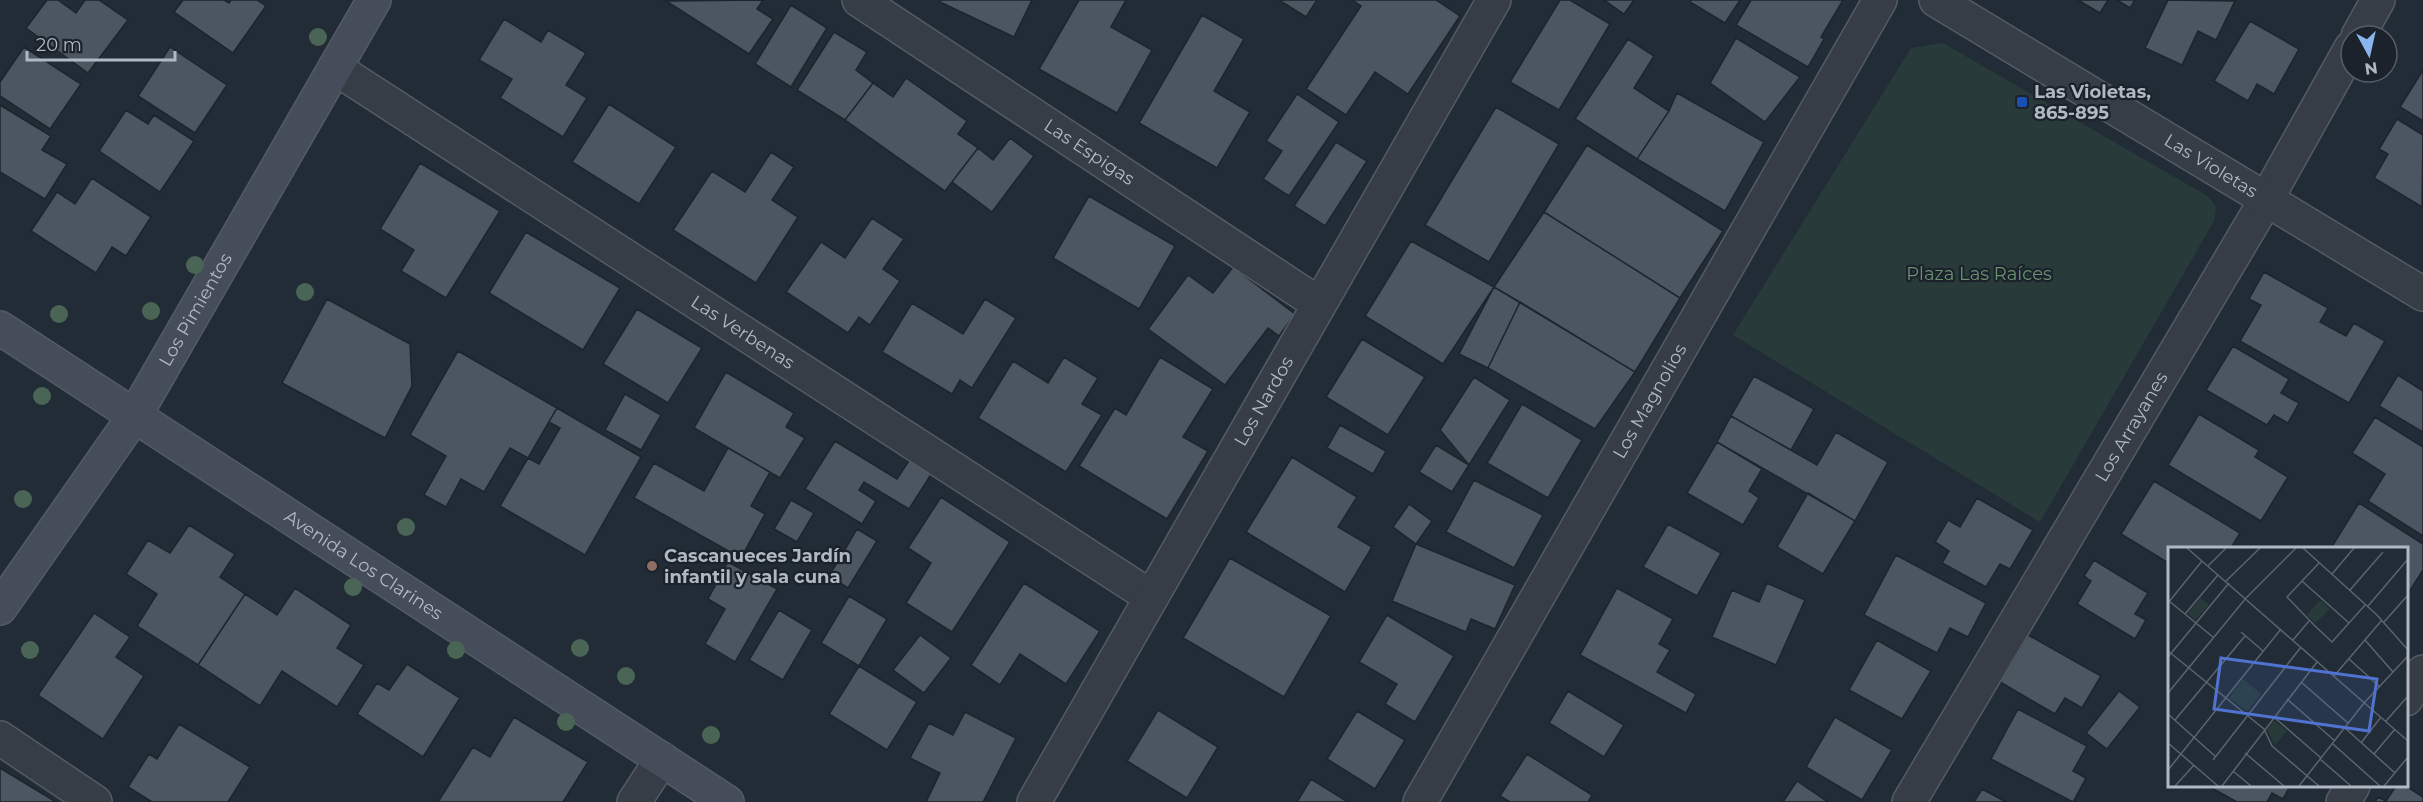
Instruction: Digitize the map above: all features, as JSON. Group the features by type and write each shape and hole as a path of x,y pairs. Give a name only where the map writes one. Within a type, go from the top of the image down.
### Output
{"main road":[{"name":"Los Pimientos","path":"0,608 135,415 374,0"},
{"name":"Avenida Los Clarines","path":"0,328 727,802"}],"street":[{"name":"Las Espigas","path":"859,0 1319,304"},
{"name":"Los Magnolios","path":"1420,802 1880,0"},
{"name":"Las Violetas","path":"1936,0 2423,294"},
{"path":"2365,24 2378,0"},
{"name":"Los Nardos","path":"1034,802 1319,304 1486,3"},
{"name":"Las Verbenas","path":"335,68 1151,597"},
{"name":"Los Arrayanes","path":"1909,802 2266,200 2339,69"},
{"path":"2408,696 2423,672"},
{"path":"0,738 94,802"},
{"path":"634,802 662,759"},
{"path":"2343,802 2352,787"}],"green space":[{"name":"Plaza Las Raíces","path":"1943,43 2209,197 2216,207 2214,221 2040,522 1733,335 1911,48"}],"building":[{"path":"47,0 58,0 76,13 85,0 99,0 128,20 88,73 26,28"},
{"path":"183,0 224,0 229,3 231,0 257,0 266,6 233,53 174,12"},
{"path":"763,0 757,9 773,19 749,54 666,1"},
{"path":"941,0 1032,0 1014,37 940,2"},
{"path":"1079,0 1126,0 1111,27 1152,50 1117,113 1039,69"},
{"path":"1279,0 1317,0 1306,17"},
{"path":"1352,0 1436,0 1460,16 1408,94 1375,72 1346,115 1306,89 1361,6"},
{"path":"1560,0 1570,0 1610,24 1559,110 1510,82"},
{"path":"1604,0 1634,0 1624,14"},
{"path":"1691,0 1740,0 1725,23 1690,2"},
{"path":"1751,0 1843,0 1821,37 1824,39 1808,67 1736,25"},
{"path":"2078,0 2108,0 2100,13"},
{"path":"2117,0 2135,0 2130,8"},
{"path":"2168,0 2235,1 2216,40 2198,31 2182,65 2145,48"},
{"path":"791,5 827,28 791,87 755,64"},
{"path":"1202,15 1244,39 1214,91 1250,112 1217,168 1139,123"},
{"path":"504,19 541,42 548,30 586,53 566,85 587,98 563,137 500,98 512,79 479,60"},
{"path":"2250,21 2299,49 2274,94 2257,84 2248,101 2214,81"},
{"path":"834,32 867,52 856,70 873,83 845,120 797,90"},
{"path":"1736,38 1800,77 1765,122 1710,83"},
{"path":"1628,39 1654,56 1634,88 1669,111 1637,159 1575,119"},
{"path":"24,47 81,84 50,129 0,96 0,82"},
{"path":"170,47 227,85 195,133 138,96"},
{"path":"2423,70 2423,121 2400,107"},
{"path":"906,78 967,121 958,134 978,148 945,191 845,120 873,83 893,97"},
{"path":"1677,93 1764,142 1725,211 1637,159 1669,111"},
{"path":"1297,94 1339,122 1289,196 1263,179 1282,151 1266,141"},
{"path":"609,104 676,147 639,204 572,162"},
{"path":"0,105 51,136 42,150 67,164 45,199 0,172"},
{"path":"1496,107 1559,144 1489,262 1425,225"},
{"path":"126,110 148,124 154,115 194,141 160,192 99,151"},
{"path":"2397,119 2423,135 2422,207 2374,178 2388,154 2379,149"},
{"path":"1010,138 1034,156 992,212 952,182 978,148 993,160"},
{"path":"1336,142 1367,161 1325,226 1294,206"},
{"path":"1587,145 1723,231 1680,298 1544,212"},
{"path":"771,152 794,167 772,200 798,217 756,283 673,230 712,171 745,192"},
{"path":"420,163 500,211 446,298 401,271 414,250 380,229"},
{"path":"92,178 151,217 126,256 112,247 96,273 31,231 57,192 75,204"},
{"path":"1089,196 1175,246 1139,309 1053,258"},
{"path":"1544,212 1680,298 1635,372 1494,287"},
{"path":"872,218 904,239 883,269 900,281 870,325 859,317 848,333 786,292 821,242 845,258"},
{"path":"526,232 620,288 583,350 489,293"},
{"path":"1411,241 1494,287 1443,364 1365,316"},
{"path":"1233,267 1295,314 1279,336 1268,328 1225,385 1148,329 1188,275 1213,293"},
{"path":"2264,272 2328,308 2320,322 2346,336 2354,323 2385,341 2349,403 2240,341 2261,305 2249,299"},
{"path":"1494,287 1520,302 1488,368 1459,354"},
{"path":"327,299 410,344 412,386 385,438 282,383"},
{"path":"985,299 1016,318 972,388 960,380 952,394 882,352 912,303 963,334"},
{"path":"1520,302 1635,372 1595,429 1488,368"},
{"path":"637,309 702,348 668,403 603,364"},
{"path":"1362,339 1425,377 1388,435 1326,397"},
{"path":"2233,346 2289,379 2281,393 2299,403 2288,423 2274,415 2267,425 2206,390"},
{"path":"458,351 557,408 528,458 510,448 484,492 461,479 446,507 424,495 446,456 410,435"},
{"path":"1064,357 1098,378 1082,404 1102,415 1066,472 978,418 1013,361 1048,383"},
{"path":"1160,357 1213,389 1183,437 1208,451 1167,519 1079,466 1115,408 1126,415"},
{"path":"726,372 794,413 786,427 805,438 780,478 694,428"},
{"path":"2398,375 2423,391 2423,432 2379,406"},
{"path":"1754,376 1814,409 1791,450 1731,416"},
{"path":"1474,377 1510,400 1469,465 1440,430"},
{"path":"625,394 661,415 641,450 605,430"},
{"path":"1522,404 1582,440 1548,498 1487,463"},
{"path":"557,408 641,457 585,555 500,506 528,458 539,464 560,428 549,422"},
{"path":"2199,414 2259,450 2255,457 2288,477 2261,521 2168,465"},
{"path":"1731,416 1817,465 1836,432 1888,462 1855,521 1717,442"},
{"path":"2375,417 2423,447 2423,536 2368,501 2385,474 2352,453"},
{"path":"1340,425 1386,451 1373,474 1327,448"},
{"path":"835,441 897,479 910,459 932,473 909,509 864,482 859,490 876,501 862,524 805,489"},
{"path":"1717,442 1762,469 1749,491 1759,498 1743,525 1687,493"},
{"path":"1436,445 1469,465 1452,492 1419,472"},
{"path":"728,448 770,472 751,506 765,514 741,558 634,498 654,463 704,491"},
{"path":"1292,457 1357,497 1338,527 1372,547 1345,592 1246,532"},
{"path":"1474,480 1543,515 1514,568 1446,532"},
{"path":"2154,481 2240,533 2232,547 2168,547 2168,563 2121,534"},
{"path":"1808,493 1855,521 1823,574 1777,547"},
{"path":"941,497 1010,542 952,632 906,603 931,563 908,548"},
{"path":"1977,498 2033,530 2010,569 2000,564 1986,587 1942,563 1949,551 1935,542 1948,520 1960,527"},
{"path":"791,500 814,513 797,542 774,529"},
{"path":"2359,503 2423,544 2423,570 2409,592 2408,547 2332,547"},
{"path":"1409,504 1432,521 1416,544 1393,527"},
{"path":"1668,524 1721,553 1697,596 1643,567"},
{"path":"189,525 235,554 220,577 245,594 198,665 137,626 157,594 126,574 148,540 170,553"},
{"path":"857,529 877,541 848,588 829,576"},
{"path":"1416,544 1515,585 1495,629 1471,619 1466,632 1392,601"},
{"path":"1896,555 1986,603 1968,637 1950,628 1937,653 1864,615"},
{"path":"1230,558 1331,616 1284,697 1183,638"},
{"path":"2094,560 2148,593 2135,614 2146,620 2135,639 2077,604 2091,581 2084,576"},
{"path":"728,562 777,589 735,662 705,644 725,609 708,599"},
{"path":"1024,583 1100,631 1066,684 1020,654 1000,685 971,665"},
{"path":"1767,583 1805,600 1776,665 1712,637 1732,590 1759,602"},
{"path":"295,588 351,625 337,648 364,665 337,707 282,671 260,706 198,665 245,594 277,615"},
{"path":"1617,588 1673,619 1659,644 1670,650 1657,672 1696,694 1686,713 1580,655"},
{"path":"849,596 887,619 859,666 821,643"},
{"path":"779,610 812,630 783,680 749,660"},
{"path":"94,613 130,637 116,657 144,676 103,739 38,695"},
{"path":"1387,615 1454,656 1415,722 1385,704 1397,684 1359,662"},
{"path":"920,635 951,658 924,693 893,670"},
{"path":"2028,635 2101,676 2082,708 2065,698 2055,714 2000,682"},
{"path":"1877,640 1931,671 1902,719 1849,690"},
{"path":"407,664 460,698 423,757 357,714 377,683 389,690"},
{"path":"859,666 917,702 887,750 829,714"},
{"path":"1568,691 1624,725 1604,757 1549,723"},
{"path":"2119,691 2140,707 2107,749 2086,733"},
{"path":"2018,709 2087,746 2073,771 2086,778 2073,802 1991,759"},
{"path":"1158,710 1218,747 1187,798 1127,761"},
{"path":"1357,711 1405,740 1375,789 1327,759"},
{"path":"965,712 1016,738 983,802 926,802 940,773 910,758 929,723 953,735"},
{"path":"514,717 588,762 563,802 438,802 473,747 490,757"},
{"path":"1835,717 1892,750 1862,800 1806,767"},
{"path":"179,724 250,767 228,802 152,802 128,787 149,754 157,759"},
{"path":"1527,754 1592,795 1588,802 1510,802 1500,796"},
{"path":"0,768 56,802 0,802"},
{"path":"1311,779 1348,802 1297,802"},
{"path":"1797,781 1828,802 1783,802"},
{"path":"2210,787 2289,787 2283,799 2272,793 2267,802 2237,802"},
{"path":"2395,787 2408,787 2423,797 2423,802 2375,802 2378,797 2386,801"},
{"path":"1982,789 2006,802 1974,802"}],"place":[{"name":"Las Violetas, 865-895","path":"2022,102"},
{"name":"Cascanueces Jardín infantil y sala cuna","path":"652,566"}]}
